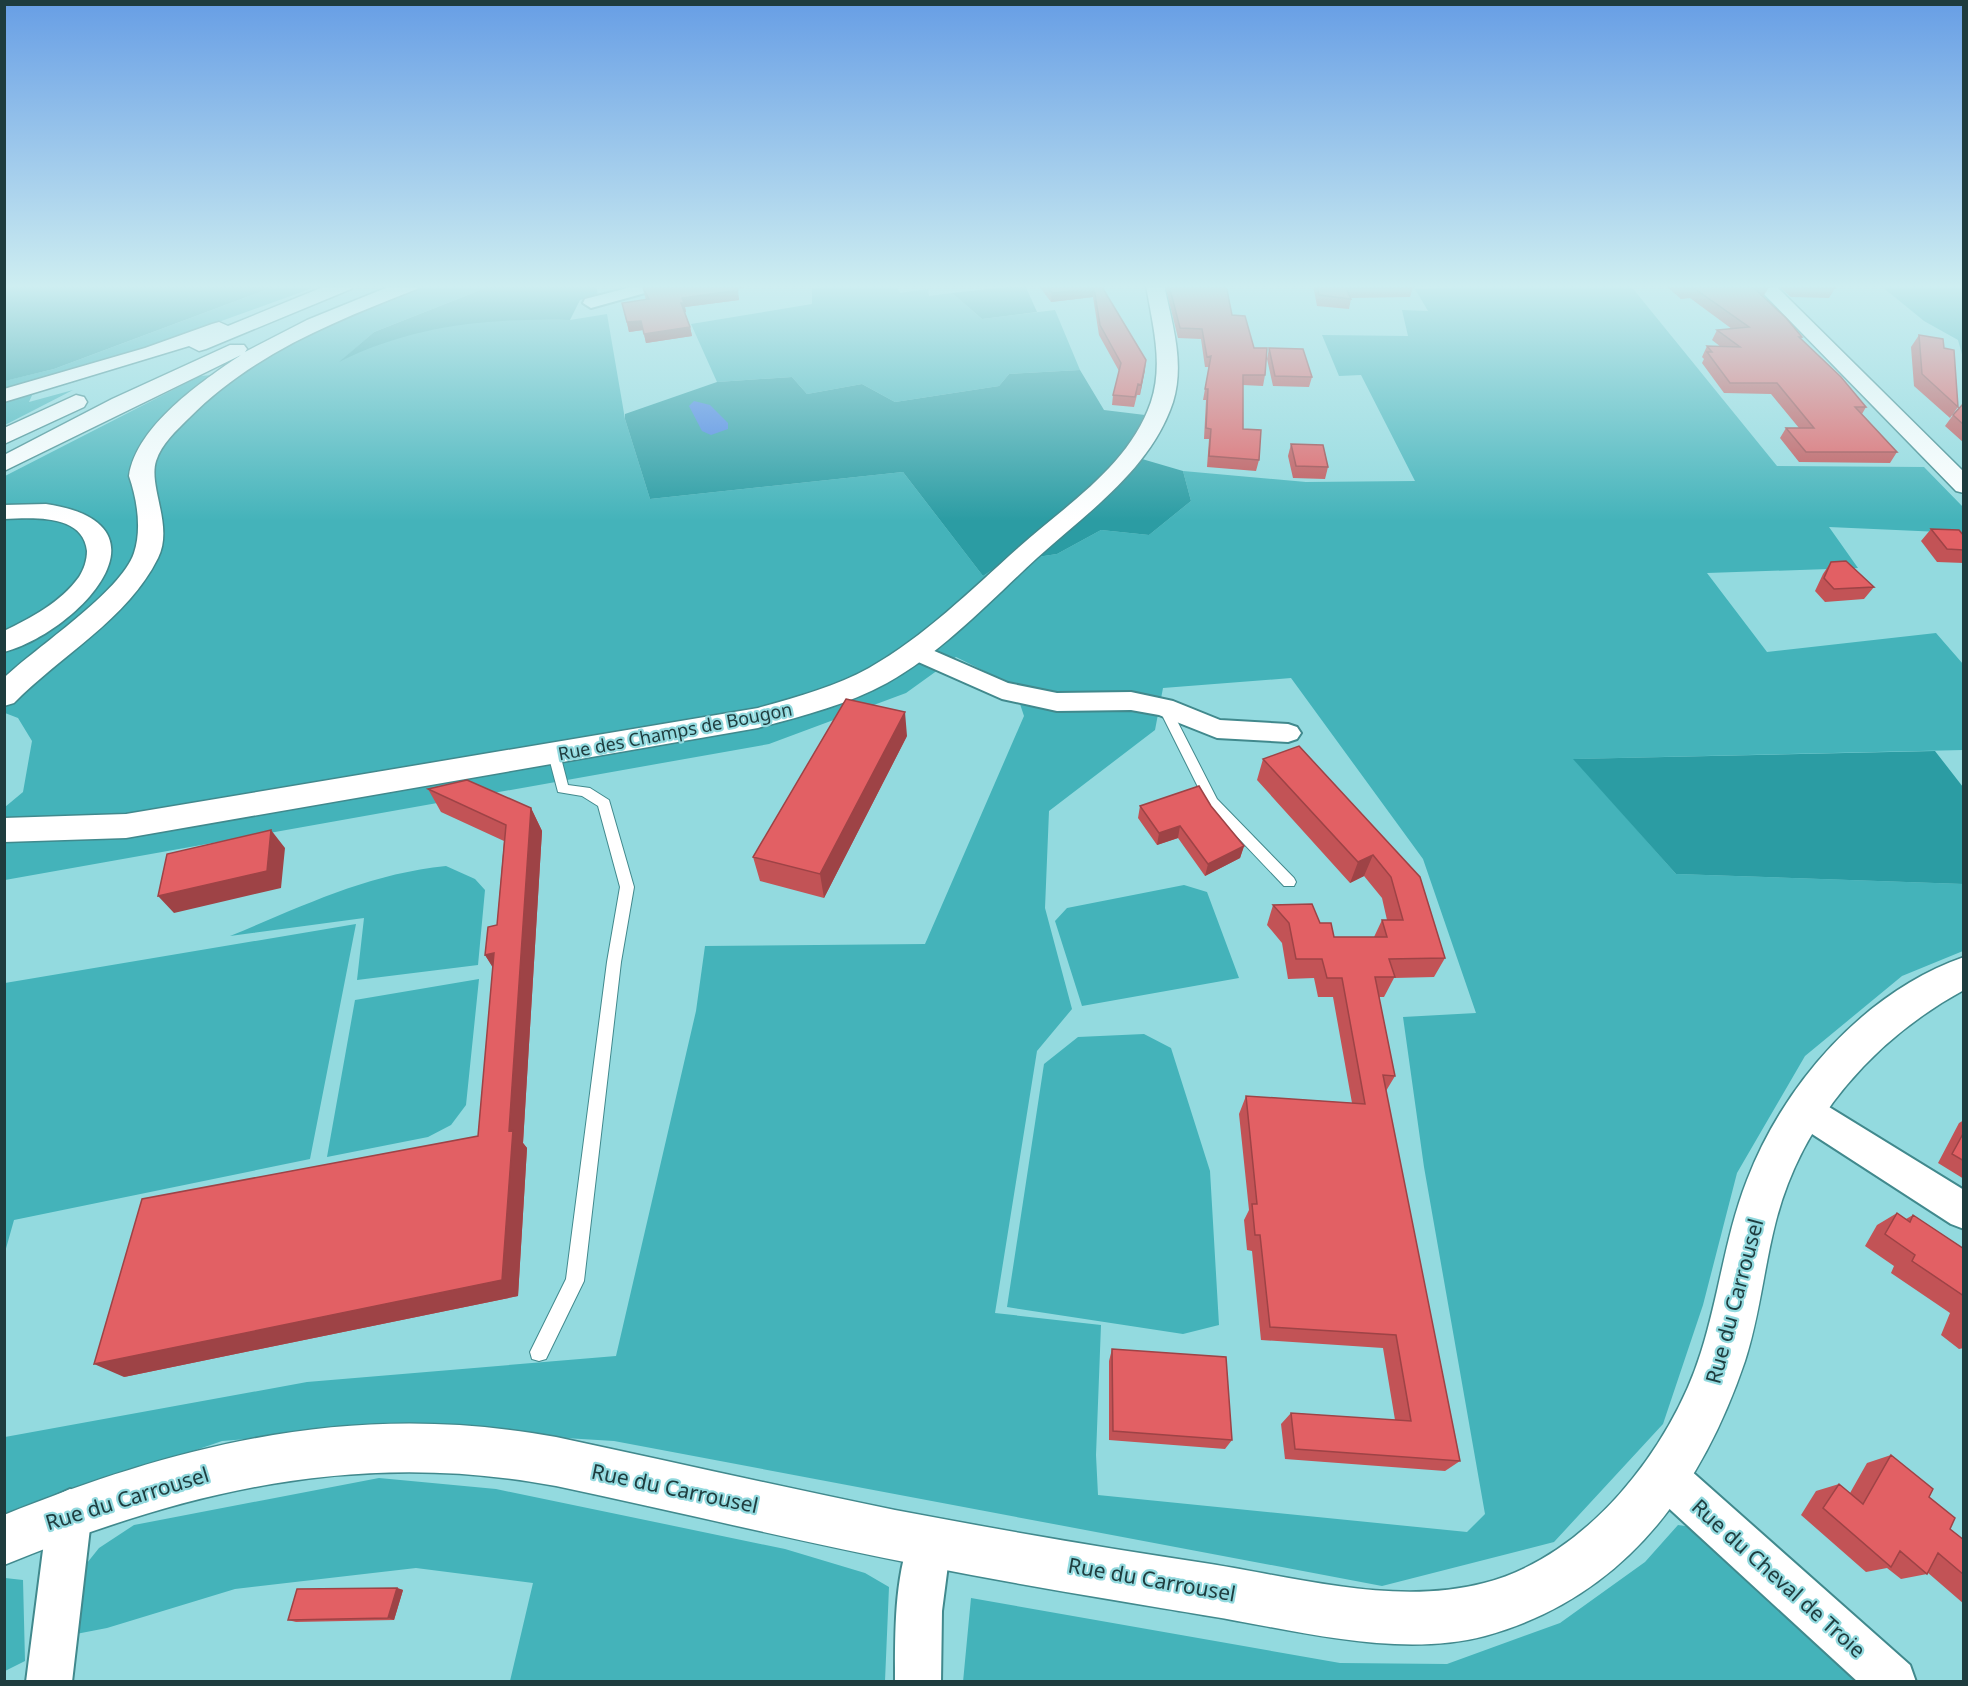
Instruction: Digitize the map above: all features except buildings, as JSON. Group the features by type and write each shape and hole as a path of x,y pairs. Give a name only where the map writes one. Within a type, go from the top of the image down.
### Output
{"main road":[{"path":"4,396 113,364"},
{"path":"4,437 159,364"},
{"path":"4,464 205,364"},
{"path":"4,696 29,669 104,609 145,558 150,524 146,491 141,475 148,452 183,409 243,364"},
{"name":"Rue des Champs de Bougon","path":"12,828 126,826 758,718 803,706 876,676 916,651 1116,473 1141,441 1162,404 1166,385 1167,364"},
{"path":"1842,364 1964,486"},
{"path":"4,512 61,514 92,530 100,545 98,568 83,589 49,618 15,638 4,666"},
{"name":"Rue du Carrousel","path":"4,1540 70,1511 183,1477 292,1456 381,1448 442,1447 543,1458 929,1542 1358,1614 1430,1618 1508,1601 1544,1587 1617,1535 1645,1506 1665,1476 1711,1391 1734,1320 1756,1215 1769,1178 1804,1110 1839,1065 1879,1027 1917,999 1964,972"}],"street":[{"path":"916,651 1002,690 1058,702 1131,701 1164,706 1217,729 1288,733"},
{"path":"1804,1110 1964,1211"},
{"name":"Rue du Cheval de Troie","path":"1665,1476 1893,1682"},
{"path":"49,1682 70,1511"},
{"path":"918,1682 922,1574 929,1542"}],"lane":[{"path":"1164,706 1212,802 1289,882"},
{"path":"539,1353 575,1281 614,962 627,887 604,803 585,791 563,789 554,754"}],"shaded area":[{"path":"5,364 68,364 54,369 5,381"},
{"path":"68,364 97,364 38,382 29,402 73,390 5,425 4,381"},
{"path":"254,364 616,364 625,419 650,499 903,472 983,576 1004,562 1057,554 1101,530 1149,535 1191,501 1183,471 1306,482 1415,481 1361,375 1339,376 1334,364 1694,364 1777,466 1924,467 1963,507 1963,533 1829,527 1858,568 1707,573 1767,652 1936,633 1963,664 1963,750 1574,759 1676,874 1963,884 1963,951 1902,976 1805,1056 1737,1173 1703,1305 1663,1424 1554,1542 1382,1586 614,1441 388,1427 222,1441 5,1516 5,1437 307,1382 616,1356 696,1011 705,946 925,944 1024,716 1014,686 956,657 906,693 769,744 5,880 5,807 23,792 32,741 18,718 5,713 5,476 200,376 238,373","holes":["1291,678 1423,859 1476,1013 1403,1017 1424,1167 1485,1514 1467,1532 1098,1495 1096,1455 1101,1325 995,1313 1037,1051 1072,1009 1045,908 1049,811 1155,730 1163,688"]},
{"path":"709,364 1077,364 1080,370 1009,374 999,386 895,402 862,384 807,394 792,377 717,382"},
{"path":"1080,370 1104,410 1145,415 1125,454 1183,471 1191,501 1149,535 1101,530 1057,554 1004,562 983,576 903,472 650,499 625,419 625,414 717,382 792,377 807,394 862,384 895,402 999,386 1009,374"},
{"path":"1935,751 1963,787 1963,884 1676,874 1573,759"},
{"path":"446,866 475,879 485,890 478,965 357,980 364,918 230,936 362,884 417,870"},
{"path":"1184,885 1207,892 1239,978 1082,1006 1055,921 1067,908"},
{"path":"356,924 310,1159 14,1220 5,1252 5,983"},
{"path":"479,979 466,1105 451,1125 428,1137 327,1157 355,1000"},
{"path":"1144,1034 1171,1048 1210,1171 1219,1325 1183,1334 1007,1307 1044,1064 1078,1037"},
{"path":"379,1478 496,1489 785,1549 865,1573 889,1587 885,1681 510,1681 533,1583 416,1568 235,1589 107,1628 76,1634 83,1568 99,1548 134,1525"},
{"path":"1678,1525 1700,1528 1862,1682 963,1682 971,1598 1340,1663 1447,1664 1560,1623 1645,1562"},
{"path":"5,1578 23,1580 25,1661 5,1671"}],"water":[{"path":"694,401 710,405 728,423 728,429 711,435 702,431 689,406"}]}
